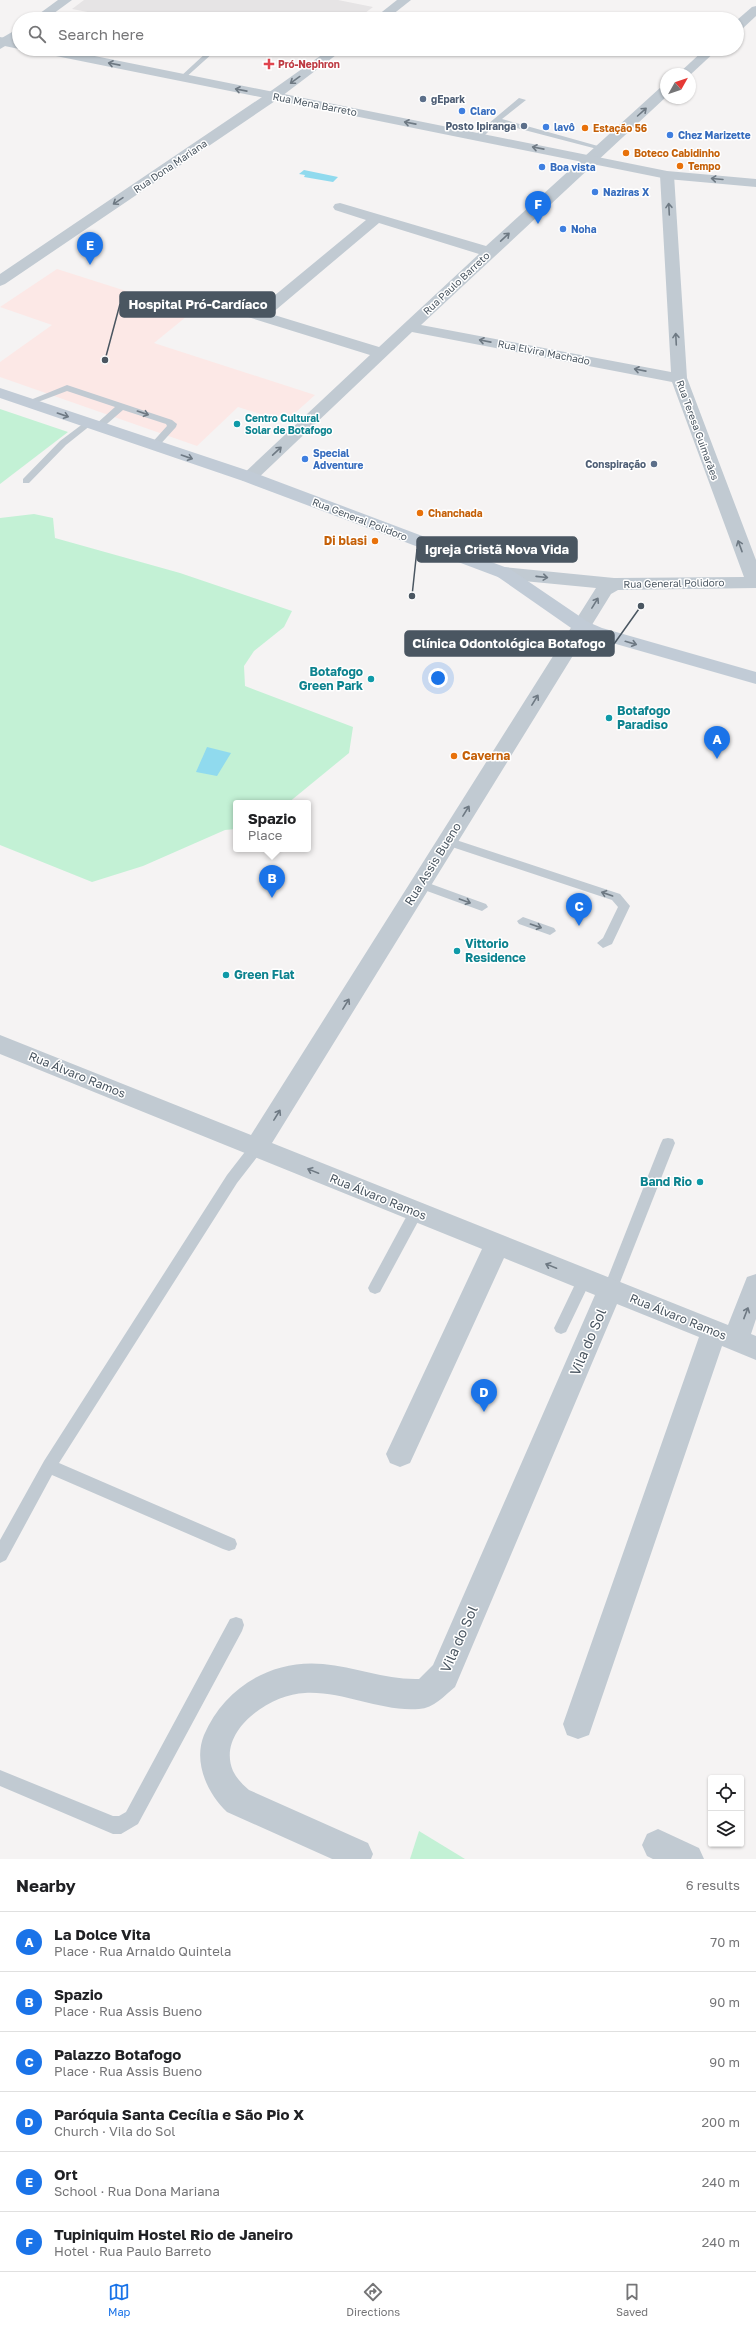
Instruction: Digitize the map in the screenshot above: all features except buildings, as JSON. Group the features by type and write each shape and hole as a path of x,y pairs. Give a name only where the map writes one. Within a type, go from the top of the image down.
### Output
{"main road":[{"name":"Rua General Polidoro","path":"0,394 249,478 504,573"},
{"path":"504,573 581,626 595,632 756,678"}],"street":[{"path":"48,12 66,0"},
{"path":"389,12 405,0"},
{"path":"744,21 756,10"},
{"path":"1,42 12,36"},
{"path":"1,42 12,44"},
{"name":"Rua Mena Barreto","path":"75,56 668,175 756,183"},
{"name":"Rua Dona Mariana","path":"0,281 273,96 328,56"},
{"path":"691,68 704,56"},
{"name":"Rua Paulo Barreto","path":"249,478 489,252 660,95"},
{"name":"Rua Teresa Guimarães","path":"668,175 678,378 756,582"},
{"path":"340,207 489,252"},
{"path":"260,316 377,218"},
{"path":"224,305 382,353"},
{"name":"Rua Elvira Machado","path":"409,327 678,378"},
{"name":"Rua General Polidoro","path":"504,573 614,584 756,582"},
{"name":"Rua Assis Bueno","path":"256,1148 581,626 604,590 614,584"},
{"name":"Rua Álvaro Ramos","path":"0,1044 735,1340"},
{"path":"400,1454 497,1245"},
{"path":"578,1724 735,1340 756,1285"},
{"name":"Vila do Sol","path":"357,1854 238,1801 227,1792 219,1780 215,1763 215,1745 225,1725 238,1707 254,1694 273,1684 293,1679 320,1677 396,1695 423,1694 444,1676 610,1290"},
{"path":"658,1845 688,1859"}],"lane":[{"path":"182,78 207,56"},
{"path":"478,137 496,120 522,100"},
{"path":"496,120 601,148"},
{"path":"558,152 569,140"},
{"path":"27,403 67,388 172,424 154,446"},
{"path":"26,481 64,443 122,406"},
{"path":"447,841 616,897 624,906 608,941 603,943"},
{"path":"420,884 482,907"},
{"path":"522,921 550,931"},
{"path":"610,1290 668,1143"},
{"path":"0,1555 49,1466 232,1179 256,1148"},
{"path":"374,1288 416,1212"},
{"path":"561,1328 584,1280"},
{"path":"49,1466 229,1544"},
{"path":"0,1778 112,1825 121,1825 132,1818 236,1625"}],"shaded area":[{"path":"84,0 338,0 373,7 366,12 88,12 72,9"},
{"path":"57,269 192,312 154,343 315,395 285,422 238,407 197,446 0,377 0,362 52,325 0,307"}],"green space":[{"path":"0,409 68,432 0,484"},
{"path":"34,514 53,518 55,538 180,573 292,611 284,627 254,651 244,666 245,686 353,727 349,753 292,800 233,800 233,829 225,830 143,866 92,882 0,845 0,518"},
{"path":"419,1831 465,1859 410,1859"}],"water":[{"path":"304,170 338,177 333,182 304,177 305,175 299,174"},
{"path":"207,747 231,753 217,776 196,772"}],"place":[{"name":"Pró-Nephron","path":"269,64"},
{"name":"gEpark","path":"423,99"},
{"name":"Claro","path":"462,111"},
{"name":"Posto Ipiranga","path":"524,126"},
{"name":"lavô","path":"546,127"},
{"name":"Estação 56","path":"585,128"},
{"name":"Chez Marizette","path":"670,135"},
{"name":"Boteco Cabidinho","path":"626,153"},
{"name":"Tempo","path":"680,166"},
{"name":"Boa vista","path":"542,167"},
{"name":"Naziras X","path":"595,192"},
{"name":"Tupiniquim Hostel Rio de Janeiro","path":"538,224"},
{"name":"Noha","path":"563,229"},
{"name":"Ort","path":"90,265"},
{"name":"Hospital Pró-Cardíaco","path":"105,360"},
{"name":"Centro Cultural Solar de Botafogo","path":"237,424"},
{"name":"Special Adventure","path":"305,459"},
{"name":"Conspiração","path":"654,464"},
{"name":"Chanchada","path":"420,513"},
{"name":"Di blasi","path":"375,541"},
{"name":"Igreja Cristã Nova Vida","path":"412,596"},
{"name":"Clínica Odontológica Botafogo","path":"641,606"},
{"name":"Botafogo Green Park","path":"371,679"},
{"name":"Botafogo Paradiso","path":"609,718"},
{"name":"Caverna","path":"454,756"},
{"name":"La Dolce Vita","path":"717,759"},
{"name":"Spazio","path":"272,898"},
{"name":"Palazzo Botafogo","path":"579,926"},
{"name":"Vittorio Residence","path":"457,951"},
{"name":"Green Flat","path":"226,975"},
{"name":"Band Rio","path":"700,1182"},
{"name":"Paróquia Santa Cecília e São Pio X","path":"484,1412"}]}
